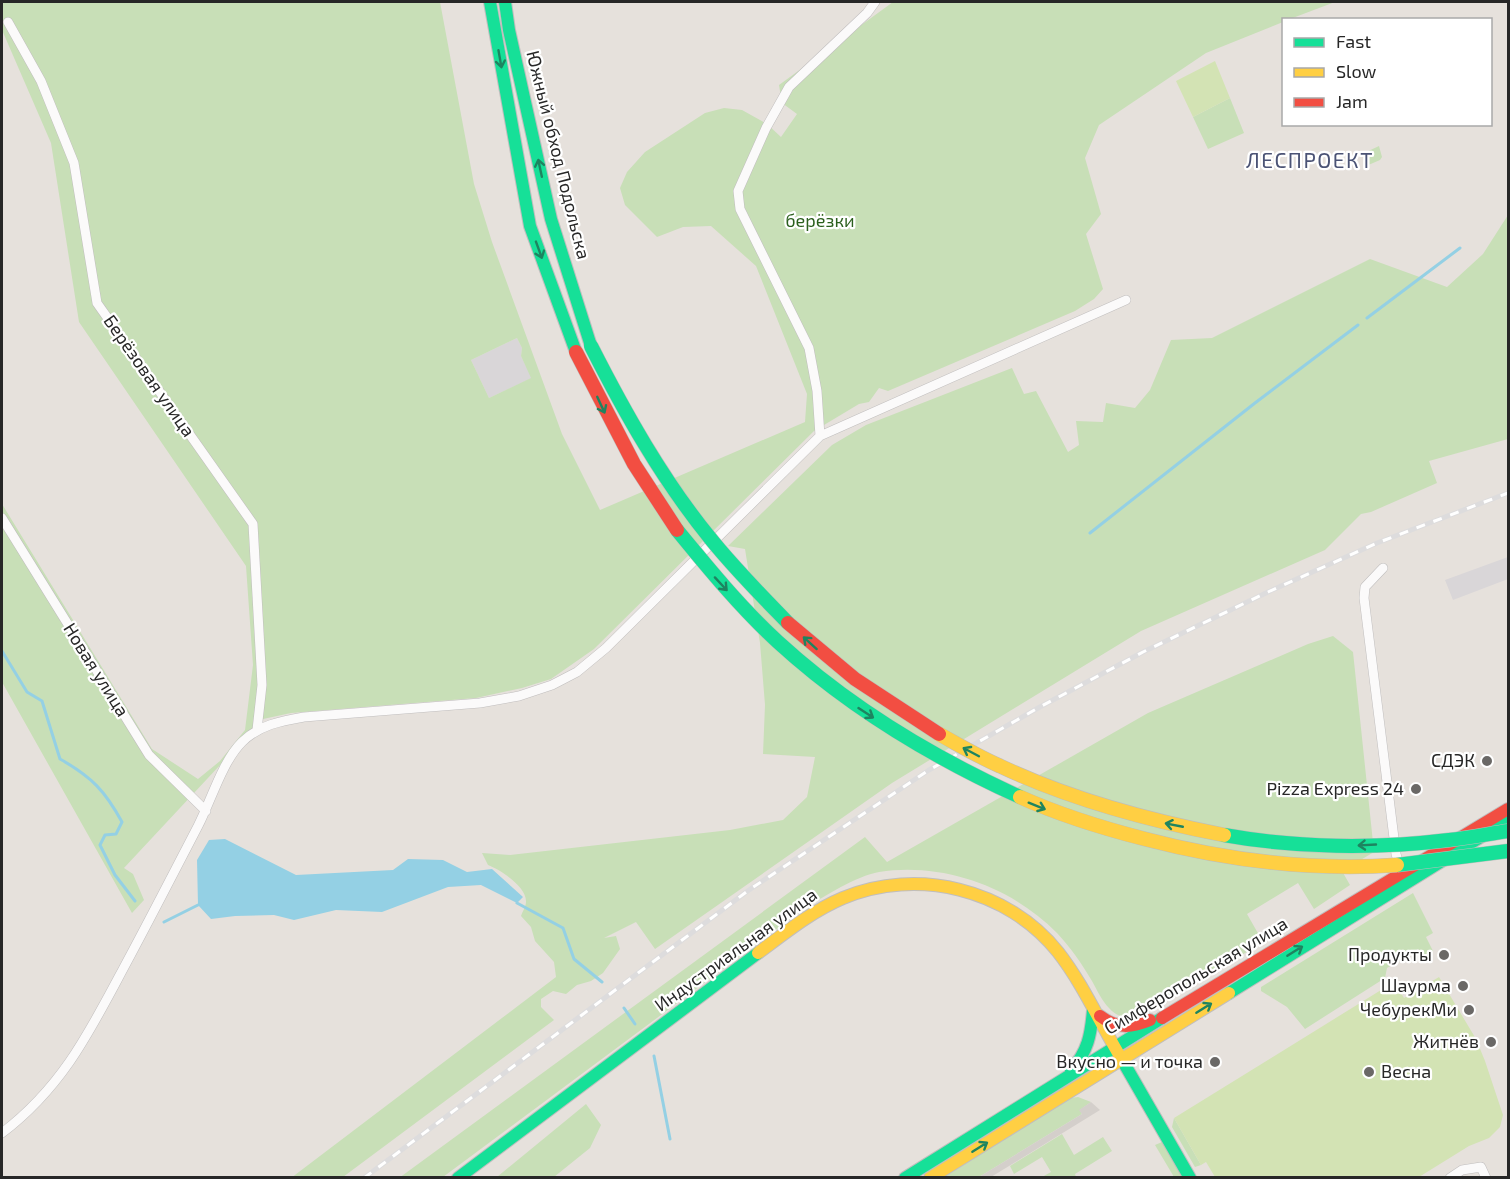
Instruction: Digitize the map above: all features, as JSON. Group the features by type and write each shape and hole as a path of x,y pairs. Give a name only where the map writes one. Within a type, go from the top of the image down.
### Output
{"main road":[{"name":"Южный обход Подольска","path":"490,2 530,226 576,352 604,413 674,527 718,580 763,627 794,655 859,709 965,774 1036,806 1152,843 1221,857 1335,868 1446,862 1509,851"},
{"name":"Южный обход Подольска","path":"505,2 509,30 551,219 591,346 621,406 654,461 688,509 730,564 777,612 821,652 867,689 923,726 980,757 1041,785 1087,802 1157,822 1278,843 1333,846 1442,841 1507,819"},
{"name":"Симферопольская улица","path":"905,1178 1114,1046 1403,873 1507,819"},
{"name":"Симферопольская улица","path":"930,1178 1507,819"},
{"name":"Индустриальная улица","path":"459,1178 790,928 822,907 877,887 909,883 939,884 975,893 1002,905 1025,921 1050,944 1066,964 1093,1009 1190,1178"},
{"path":"1093,1009 1111,1025 1125,1027 1136,1026 1175,1011"},
{"path":"1061,1079 1081,1062 1091,1040 1093,1009"}],"street":[{"path":"820,436 817,392 809,348 740,209 738,191 766,128 789,87 867,13 875,2"},
{"name":"Берёзовая улица","path":"8,22 41,81 74,163 97,303 253,524 262,685 257,730"},
{"path":"2,1133 50,1088 81,1046 206,811 229,759 242,742 257,730 277,721 304,717 480,704 519,696 552,685 576,672 621,634 820,436 1126,300"},
{"name":"Новая улица","path":"2,518 149,755 206,811"},
{"path":"1383,568 1365,587 1364,598 1396,854 1398,865 1403,873"},
{"path":"1450,1178 1462,1170 1481,1167 1486,1178"}],"shaded area":[{"path":"517,338 522,348 521,356 532,378 489,398 471,360"},
{"path":"1508,557 1508,579 1453,600 1445,580"},
{"path":"1091,1102 1100,1110 991,1177 979,1177 1082,1114 1079,1110"}],"green space":[{"name":"берёзки","path":"2,2 440,2 474,184 492,242 562,434 600,510 805,422 807,394 756,266 711,226 683,227 657,237 625,205 620,188 627,172 645,152 705,113 724,108 742,110 767,124 781,137 797,114 782,103 779,85 893,2 1335,2 1293,18 1282,18 1282,22 1206,53 1099,125 1085,158 1101,214 1086,234 1103,289 1094,299 1075,311 888,391 879,388 869,402 859,404 814,431 594,649 551,679 476,698 291,713 263,719 124,868 133,874 144,900 132,913 2,682 2,504 152,749 198,779 220,761 245,730 253,665 246,566 79,322 51,143 2,30","holes":["517,338 522,348 521,356 531,378 489,398 471,360"]},
{"path":"1215,61 1230,98 1193,117 1176,81"},
{"path":"1230,98 1244,133 1208,149 1193,117"},
{"path":"1379,146 1382,157 1366,166 1362,154"},
{"path":"1508,215 1508,439 1429,461 1437,483 1371,512 1361,514 1325,550 1141,631 892,783 655,949 636,922 604,938 616,936 620,949 603,973 591,981 577,985 566,994 553,991 541,999 541,1007 554,1020 343,1177 291,1178 556,977 554,962 535,941 531,927 521,916 526,902 525,896 518,885 488,865 482,853 510,855 730,830 783,820 807,797 815,757 763,754 765,705 760,643 745,549 728,546 832,445 866,425 1012,368 1024,394 1036,391 1068,452 1079,445 1076,421 1103,422 1106,403 1135,408 1150,390 1171,340 1212,338 1370,259 1447,287 1483,254"},
{"path":"1333,636 1353,652 1374,852 1342,871 1350,885 1314,909 1298,883 1247,914 1263,942 1142,1016 1133,1018 1116,1014 1106,1005 1076,956 1057,933 1039,917 998,891 952,875 927,871 879,872 851,882 805,908 443,1177 399,1178 865,837 887,862 1148,713 1308,644"},
{"path":"1413,893 1433,933 1426,937 1433,951 1423,956 1418,949 1387,968 1385,978 1305,1029 1287,1007 1261,991 1261,987"},
{"name":"Весна","path":"1439,977 1476,1039 1503,1115 1500,1127 1489,1138 1469,1146 1419,1177 1215,1177 1206,1162 1201,1165 1174,1118 1394,982 1404,998"},
{"path":"1078,1097 1091,1102 1080,1110 1082,1114 979,1177 943,1178 1070,1098"},
{"path":"586,1104 601,1125 590,1148 554,1177 497,1177"},
{"path":"1174,1118 1201,1165 1195,1167 1172,1127"},
{"path":"1062,1134 1074,1155 1103,1137 1112,1151 1075,1174 1076,1177 1042,1177 1051,1172 1042,1157 1014,1174 1010,1166"},
{"path":"1162,1142 1183,1177 1174,1177 1155,1145"}],"water":[{"path":"225,839 296,875 393,870 408,859 443,860 467,872 492,869 523,897 517,903 481,885 448,887 382,912 336,910 294,920 274,915 211,919 198,905 197,860 209,840"}],"waterway":[{"path":"1367,318 1460,248"},
{"path":"1090,533 1358,325"},
{"path":"2,651 27,692 42,701 60,759 81,772 97,786 122,822 116,834 105,835 100,845 115,875 135,901"},
{"path":"517,903 563,928 574,959 602,982"},
{"path":"164,922 198,905"},
{"path":"624,1008 635,1024"},
{"path":"654,1056 670,1139"}],"railway":[{"path":"364,1178 749,890 929,770 1143,652 1268,592 1377,543 1508,493"}],"traffic: fast":[{"path":"490,2 530,226 576,352"},
{"path":"505,2 509,30 551,219 591,346"},
{"path":"591,346 631,421 692,516 719,549 788,623"},
{"path":"677,530 751,616 805,666 863,710 924,748 1020,797"},
{"path":"1229,993 1508,820"},
{"path":"1224,835 1279,843 1365,846 1421,843 1508,831"},
{"path":"1397,865 1508,851"},
{"path":"458,1178 758,953"},
{"path":"1071,1070 1088,1042 1093,1010"},
{"path":"905,1178 1162,1018"},
{"path":"1121,1058 1190,1178"}],"traffic: slow":[{"path":"939,734 1027,778 1082,799 1138,816 1224,835"},
{"path":"1020,797 1097,826 1208,853 1270,862 1333,867 1397,865"},
{"path":"758,953 820,909 843,898 871,889 901,884 930,885 960,890 988,899 1014,913 1037,930 1058,952 1075,977 1121,1058"},
{"path":"930,1178 1229,993"}],"traffic: jam":[{"path":"576,352 634,464 677,530"},
{"path":"788,623 855,679 939,734"},
{"path":"1162,1018 1508,809"},
{"path":"1100,1016 1112,1023 1124,1026 1137,1025 1150,1020"}],"place":[{"name":"СДЭК","path":"1487,761"},
{"name":"Pizza Express 24","path":"1416,789"},
{"name":"Продукты","path":"1444,955"},
{"name":"Шаурма","path":"1463,986"},
{"name":"ЧебурекМи","path":"1469,1010"},
{"name":"Житнёв","path":"1491,1042"},
{"name":"Вкусно — и точка","path":"1215,1062"},
{"name":"Весна","path":"1369,1072"}],"district":[{"name":"ЛЕСПРОЕКТ","path":"1310,161"}]}
